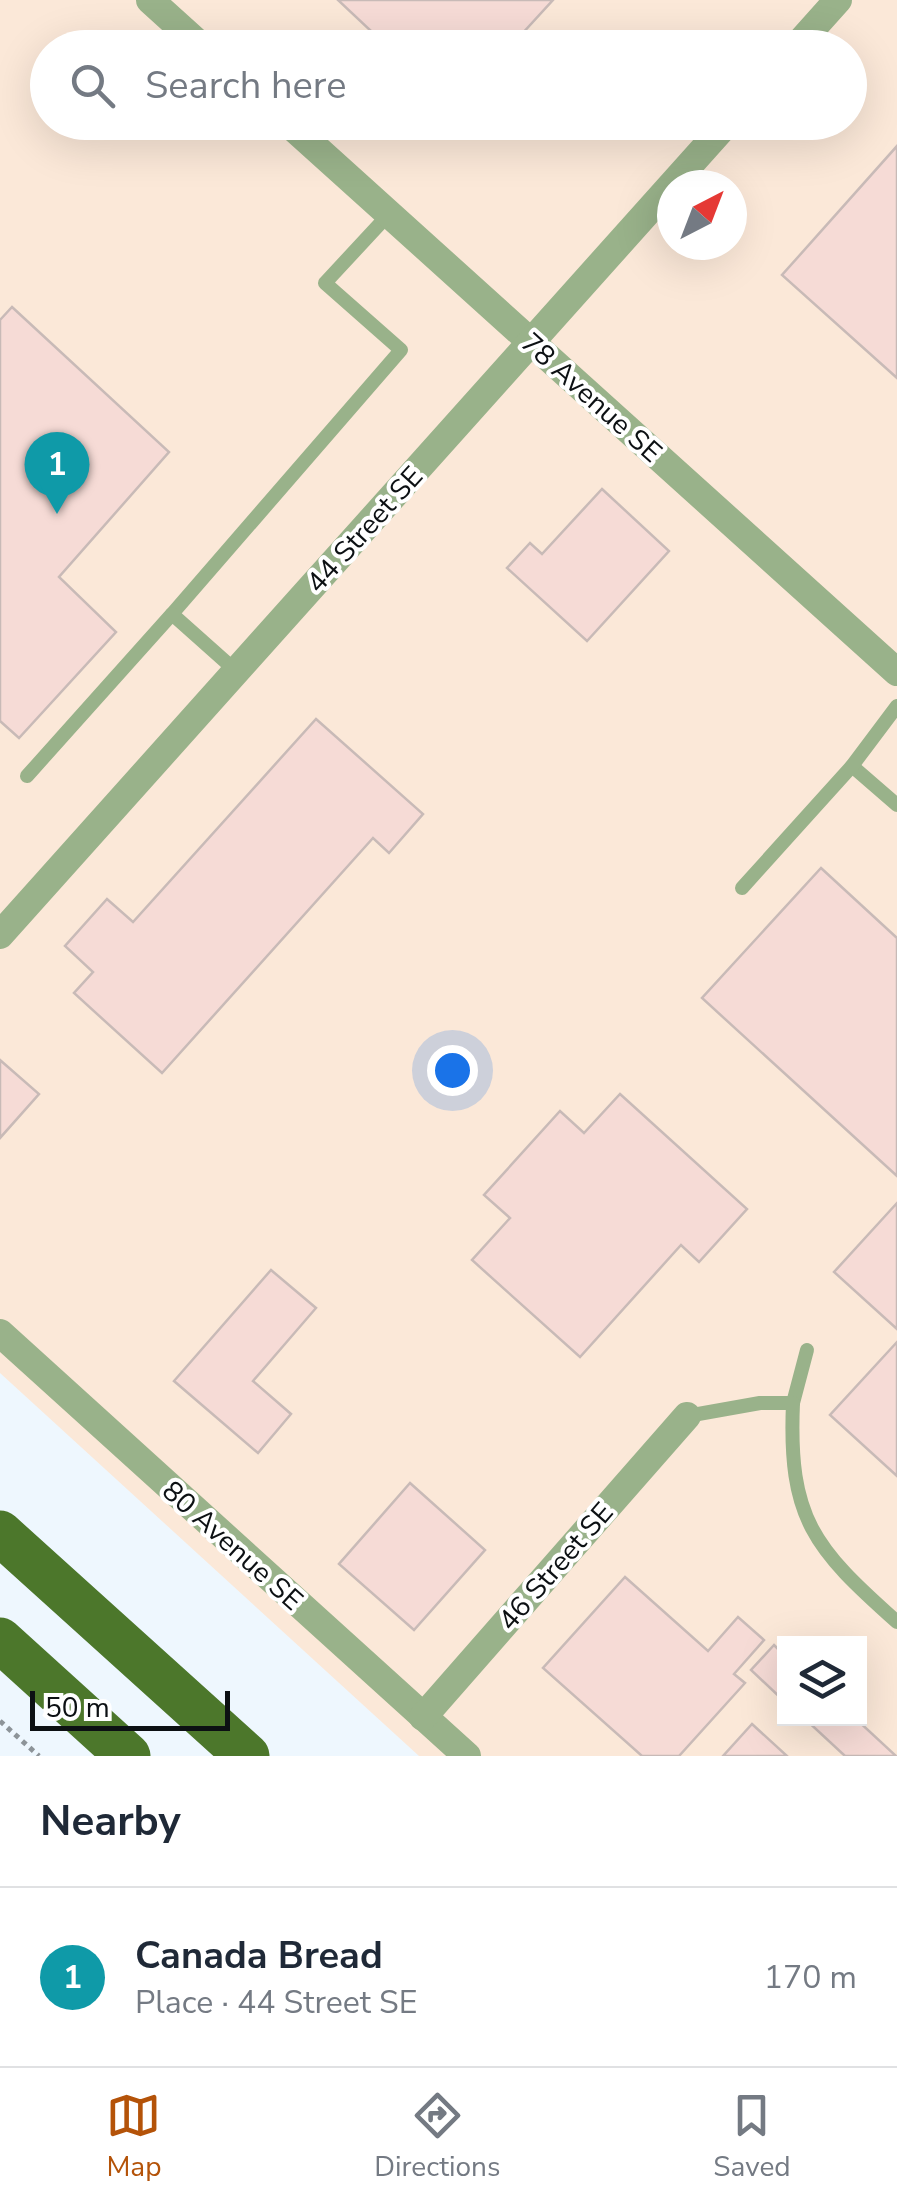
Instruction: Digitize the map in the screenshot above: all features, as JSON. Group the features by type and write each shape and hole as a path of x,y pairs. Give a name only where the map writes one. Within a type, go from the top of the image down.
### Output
{"main road":[{"path":"0,1533 247,1756"},
{"path":"0,1640 128,1756"}],"street":[{"path":"150,0 183,30"},
{"path":"811,30 838,0"},
{"name":"78 Avenue SE","path":"307,140 897,672"},
{"name":"44 Street SE","path":"0,935 712,140"},
{"name":"80 Avenue SE","path":"0,1333 467,1756"},
{"name":"46 Street SE","path":"423,1717 687,1416"}],"lane":[{"path":"27,776 401,350 325,283 389,214"},
{"path":"172,614 236,672"},
{"path":"742,888 852,766 897,706"},
{"path":"852,766 897,806"},
{"path":"807,1350 793,1403 796,1488 808,1528 828,1558 897,1622"},
{"path":"687,1416 760,1404 793,1403"}],"path":[{"path":"0,1721 39,1756"}],"shaded area":[{"path":"0,0 897,0 897,1756 419,1756 0,1373"}],"building":[{"path":"338,0 553,0 526,30 370,30"},
{"path":"897,146 897,378 782,275"},
{"path":"12,307 169,452 59,577 116,632 19,738 0,721 0,320"},
{"path":"602,489 669,551 587,641 507,568 530,543 542,554"},
{"path":"316,719 423,814 389,853 373,838 162,1073 74,993 93,972 65,946 107,899 133,922"},
{"path":"821,868 897,938 897,1176 702,998"},
{"path":"0,1060 39,1094 0,1138"},
{"path":"620,1094 747,1209 699,1262 681,1245 580,1357 472,1260 510,1218 484,1195 560,1111 584,1133"},
{"path":"897,1203 897,1329 834,1272"},
{"path":"271,1270 316,1308 253,1381 291,1414 258,1453 174,1381"},
{"path":"897,1342 897,1476 830,1415"},
{"path":"410,1483 485,1550 414,1630 339,1564"},
{"path":"625,1577 708,1651 738,1617 764,1640 734,1674 745,1683 679,1756 642,1756 543,1668"},
{"path":"774,1645 777,1694 751,1670"},
{"path":"752,1724 787,1756 723,1756"},
{"path":"813,1726 864,1726 896,1756 845,1756"}],"place":[{"name":"Canada Bread","path":"57,514"}]}
